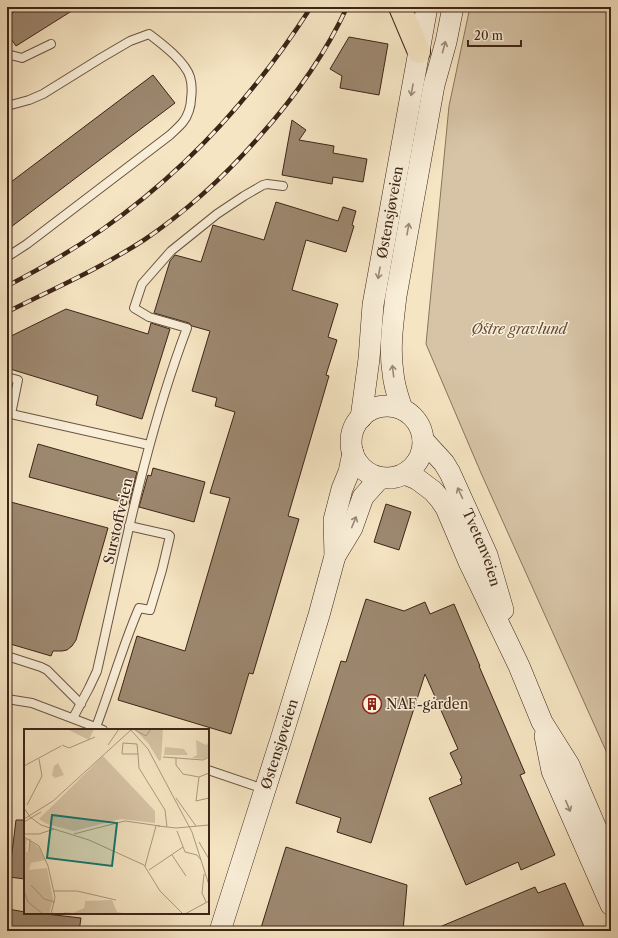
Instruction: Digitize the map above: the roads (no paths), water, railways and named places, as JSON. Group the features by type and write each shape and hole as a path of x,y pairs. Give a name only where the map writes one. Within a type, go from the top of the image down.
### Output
{"highway":[{"path":"400,7 419,52"}],"main road":[{"name":"Østensjøveien","path":"220,931 319,615 334,556 334,520 342,490 349,472 353,453 351,442 354,429 361,418 369,359 373,305 427,7"},
{"name":"Østensjøveien","path":"402,409 394,379 391,359 392,331 396,296 434,85 446,42 453,7"},
{"path":"353,453 359,465 369,473 380,478 388,478 405,474 413,468 419,460 422,450 422,431 410,414 402,409 384,406 368,412 361,418"},
{"name":"Tvetenveien","path":"423,440 437,454 450,473 487,555 519,666"},
{"name":"Tvetenveien","path":"405,474 426,484 440,499 452,521 469,562 519,666 542,722 569,765 607,841 611,863"},
{"name":"Østensjøveien","path":"334,556 352,528 363,497 380,478"},
{"name":"Tvetenveien","path":"542,722 552,770 611,905"}],"lane":[{"path":"7,106 29,100 43,94 130,41 149,34 176,57 186,69 190,76 192,92 190,107 184,122 170,135 40,234 7,257"},
{"path":"7,54 22,58 51,44"},
{"name":"Surstoffveien","path":"73,718 96,672 149,445 176,356 187,328 149,317 134,308 142,284 171,251 217,214 263,185 284,186"},
{"path":"7,377 18,380 11,414 149,445"},
{"path":"7,699 32,703 100,729 108,695 136,614 139,608 150,610 170,536 129,526"},
{"path":"7,656 47,670 81,704"},
{"path":"209,770 265,790"}],"railway":[{"path":"7,286 32,273 92,237 134,206 163,182 218,128 243,99 290,39 311,7"},
{"path":"7,312 77,278 128,250 160,229 205,192 246,151 284,107 319,59 347,7"}],"place":[{"name":"NAF-gården","path":"372,704"}],"park label":[{"name":"Østre gravlund","path":"519,329"}]}
